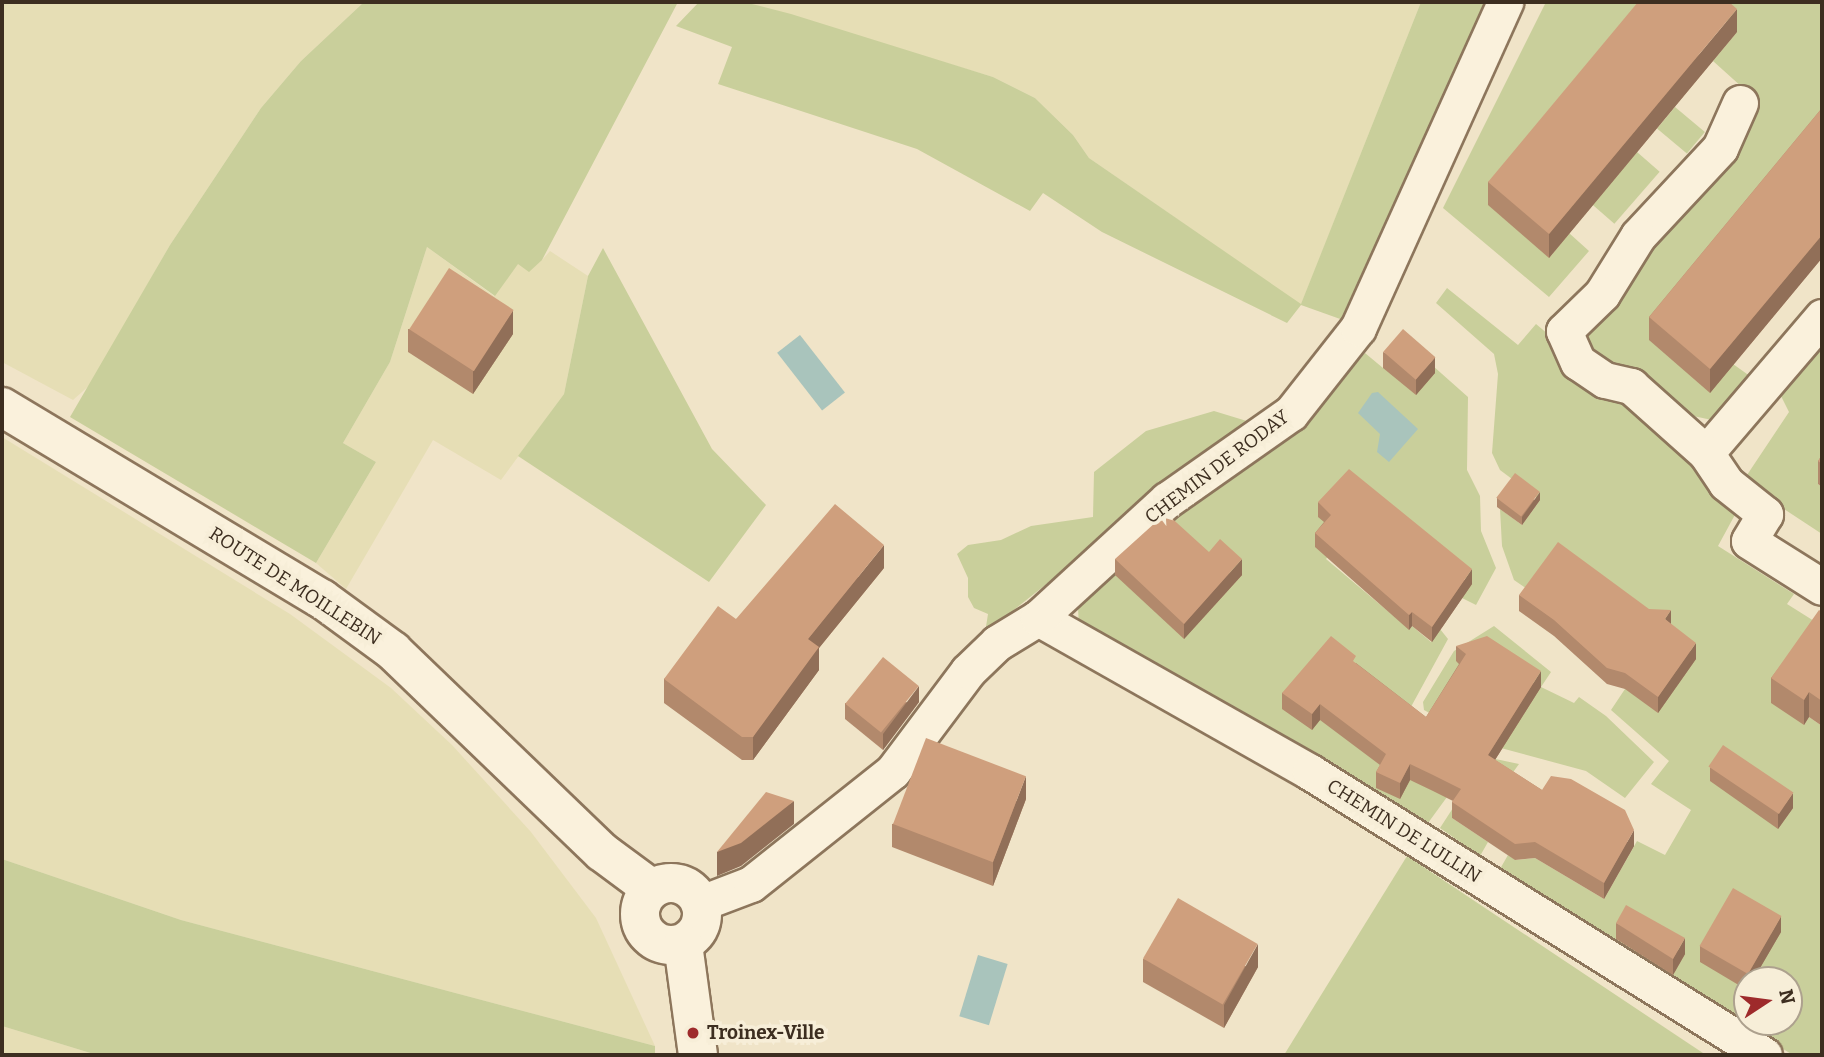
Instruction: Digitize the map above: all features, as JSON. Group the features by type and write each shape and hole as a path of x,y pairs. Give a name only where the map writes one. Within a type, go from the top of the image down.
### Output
{"street":[{"name":"CHEMIN DE RODAY","path":"701,902 751,884 893,771 968,671 997,643 1038,618 1167,500 1291,413 1328,372 1358,328 1506,2"},
{"path":"1740,103 1720,148 1638,236 1602,294 1564,331 1578,362 1605,380 1631,386 1706,453 1726,483 1765,514 1749,541 1822,587"},
{"path":"1706,453 1822,317"},
{"name":"ROUTE DE MOILLEBIN","path":"2,407 322,599 383,643 449,700 602,852 652,889"},
{"name":"CHEMIN DE LULLIN","path":"1038,618 1310,772 1764,1055"},
{"path":"680,883 701,902 698,930 683,944 665,945 643,928 641,904 652,889 680,883"},
{"path":"683,944 698,1055"}],"shaded area":[{"path":"2,2 364,2 301,61 261,108 170,245 91,384 73,400 2,362"},
{"path":"744,2 1421,2 1301,305 1089,158 1073,135 1035,98 993,77"},
{"path":"427,247 494,296 518,263 542,260 550,251 588,276 564,394 501,480 433,440 346,589 316,563 376,462 343,443 390,362"},
{"path":"2,437 290,614 391,688 452,745 531,832 596,918 655,1046 181,920 2,859"},
{"path":"2,1026 97,1055 2,1055"}],"green space":[{"path":"364,2 678,2 542,260 529,272 518,264 495,296 427,247 390,362 343,443 376,462 316,563 70,417 170,245 261,108 301,61"},
{"path":"699,2 744,2 791,14 993,77 1035,98 1073,135 1089,158 1301,304 1421,2 1491,2 1343,320 1301,305 1287,323 1102,232 1043,193 1030,211 917,149 718,84 732,47 676,26"},
{"path":"1546,2 1657,2 1550,257 1569,233 1589,251 1549,297 1443,208"},
{"path":"1703,2 1822,2 1822,131 1733,364 1754,379 1712,420 1679,413 1622,364 1609,367 1596,360 1585,343 1587,328 1743,88 1713,61 1737,32"},
{"path":"1675,107 1705,132 1687,154 1657,128"},
{"path":"1637,152 1660,172 1614,224 1592,204"},
{"path":"603,248 712,449 766,505 709,582 518,456 564,394 588,276"},
{"path":"1447,288 1518,345 1536,324 1555,340 1571,377 1601,399 1634,403 1696,465 1714,496 1737,511 1718,546 1794,594 1787,604 1822,626 1804,725 1809,717 1822,726 1822,1055 1793,1055 1761,1036 1803,1036 1803,966 1733,966 1733,1019 1611,947 1500,869 1508,855 1516,860 1535,858 1604,899 1637,841 1665,855 1691,810 1651,784 1669,761 1611,710 1625,689 1533,593 1514,580 1502,546 1500,509 1522,525 1540,500 1500,470 1492,453 1498,374 1494,354 1436,303"},
{"path":"1822,336 1822,478 1818,484 1822,487 1822,534 1749,486 1747,475 1789,412 1781,396 1785,380"},
{"path":"1406,342 1468,397 1467,470 1480,496 1481,531 1496,568 1476,605 1462,598 1471,584 1373,505 1326,559 1409,629 1412,626 1431,642 1440,629 1448,639 1406,716 1410,779 1447,797 1428,823 1079,628 1078,607 1165,516 1306,420 1365,353 1383,368"},
{"path":"1214,411 1250,422 985,633 988,614 974,608 968,597 968,578 957,554 968,545 1001,540 1031,526 1093,517 1094,472 1146,431"},
{"path":"1494,626 1551,672 1541,687 1574,703 1579,697 1606,716 1654,762 1625,798 1586,771 1486,744 1424,710 1423,702 1454,651"},
{"path":"1486,757 1519,764 1506,782 1452,818 1488,842 1480,856 1440,828"},
{"path":"1407,856 1706,1055 1284,1055"},
{"path":"2,859 181,920 655,1046 655,1055 97,1055 2,1026"}],"water":[{"path":"800,335 845,393 822,410 777,353"},
{"path":"1378,392 1418,429 1389,462 1377,452 1380,434 1358,413 1372,393"},
{"path":"978,955 1008,964 989,1025 959,1016"}],"building":[{"path":"1638,2 1729,2 1737,9 1549,234 1488,182"},
{"path":"1822,108 1822,235 1710,369 1649,317"},
{"path":"449,268 514,310 474,371 409,329"},
{"path":"1403,329 1435,357 1416,380 1383,352"},
{"path":"1349,469 1472,569 1432,627 1412,612 1409,615 1315,533 1331,515 1318,502"},
{"path":"1515,473 1540,492 1521,516 1496,498"},
{"path":"835,504 884,545 808,639 819,647 753,737 742,737 664,679 718,606 736,619"},
{"path":"1166,513 1209,552 1220,539 1242,559 1184,624 1115,559"},
{"path":"1558,542 1649,609 1671,610 1665,619 1696,643 1658,697 1625,673 1607,668 1554,620 1519,595"},
{"path":"1819,610 1822,612 1822,701 1809,692 1804,700 1771,678"},
{"path":"1331,636 1356,656 1353,661 1426,717 1466,654 1456,646 1487,636 1541,671 1488,755 1542,790 1551,776 1571,779 1625,810 1634,830 1604,883 1535,842 1515,844 1452,802 1461,789 1433,775 1410,764 1400,783 1376,772 1386,754 1320,704 1312,714 1282,693"},
{"path":"883,657 919,686 881,733 845,704"},
{"path":"926,738 1026,776 993,862 893,824"},
{"path":"1723,745 1793,793 1779,814 1708,767"},
{"path":"766,792 794,801 741,843 717,852"},
{"path":"1733,888 1781,916 1753,966 1734,966 1700,946"},
{"path":"1178,898 1258,944 1223,1005 1143,959"},
{"path":"1626,905 1685,938 1673,959 1616,923"}],"place":[{"name":"Troinex-Ville","path":"693,1033"}]}
